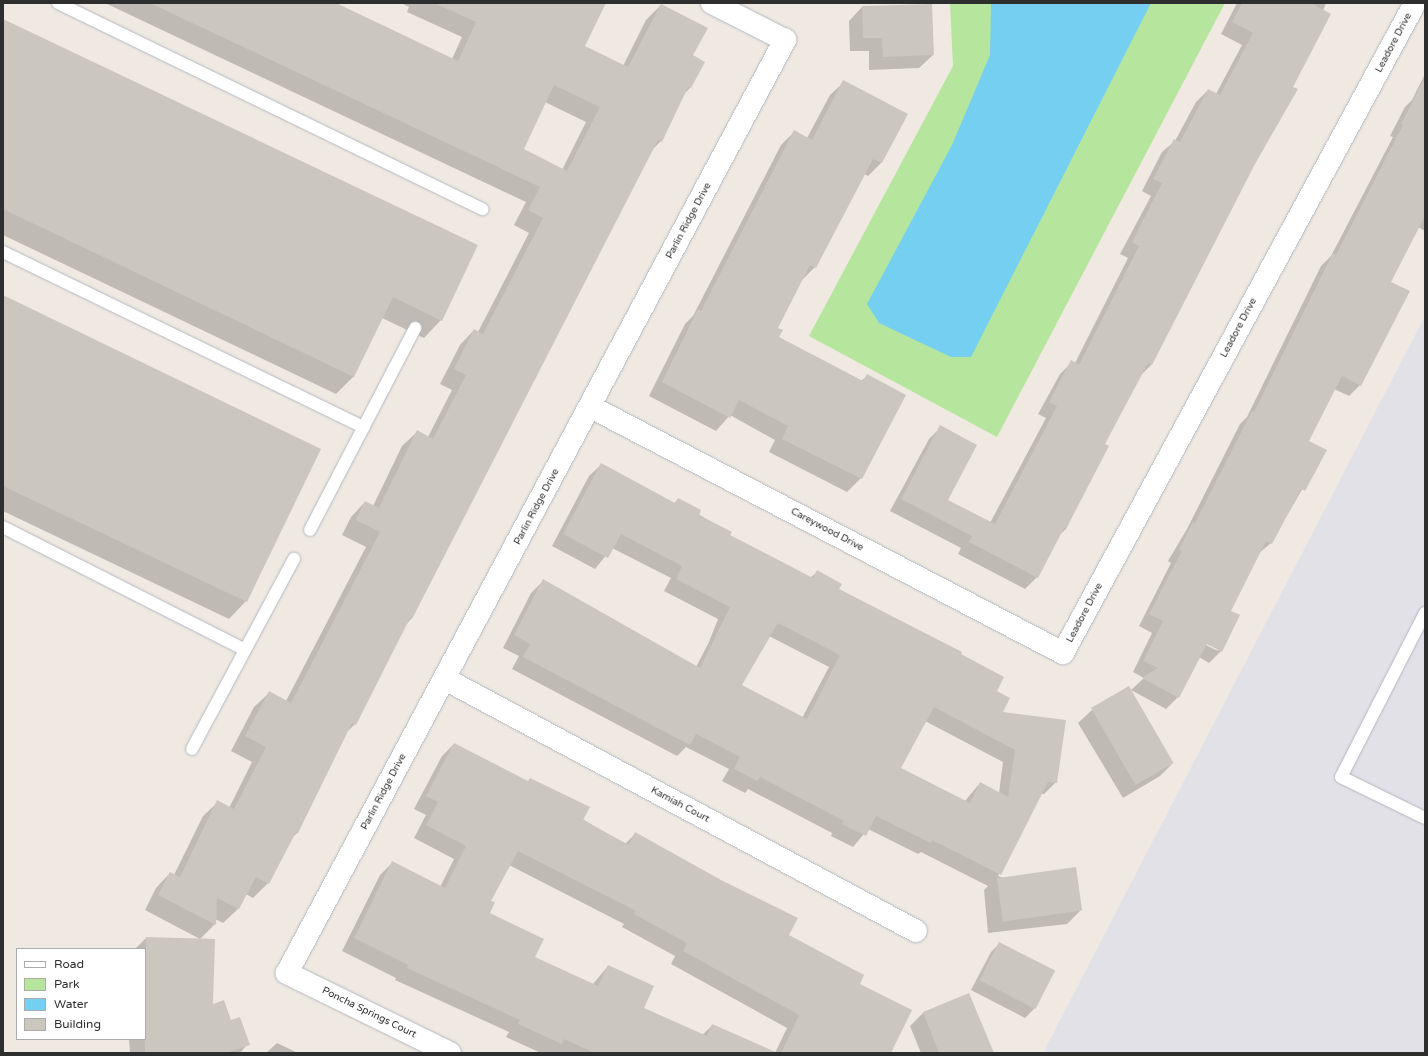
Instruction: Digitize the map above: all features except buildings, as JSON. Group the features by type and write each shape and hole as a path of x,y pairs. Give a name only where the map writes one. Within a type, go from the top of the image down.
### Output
{"street":[{"name":"Parlin Ridge Drive","path":"287,973 591,407 785,40 712,3"},
{"name":"Leadore Drive","path":"1063,653 1416,3"},
{"name":"Careywood Drive","path":"591,407 1063,653"},
{"name":"Kamiah Court","path":"444,679 916,931"},
{"name":"Poncha Springs Court","path":"287,973 450,1053"}],"lane":[{"path":"58,3 482,209"},
{"path":"3,252 364,427"},
{"path":"310,530 415,328"},
{"path":"3,527 245,650"},
{"path":"192,749 294,560"},
{"path":"1425,613 1340,777 1425,818"}],"shaded area":[{"path":"1425,316 1425,1053 1043,1053"}],"green space":[{"path":"950,3 1225,3 997,437 809,336 953,66"}],"water":[{"path":"991,3 1151,3 971,357 951,357 879,323 867,304 952,145 990,55"}]}
